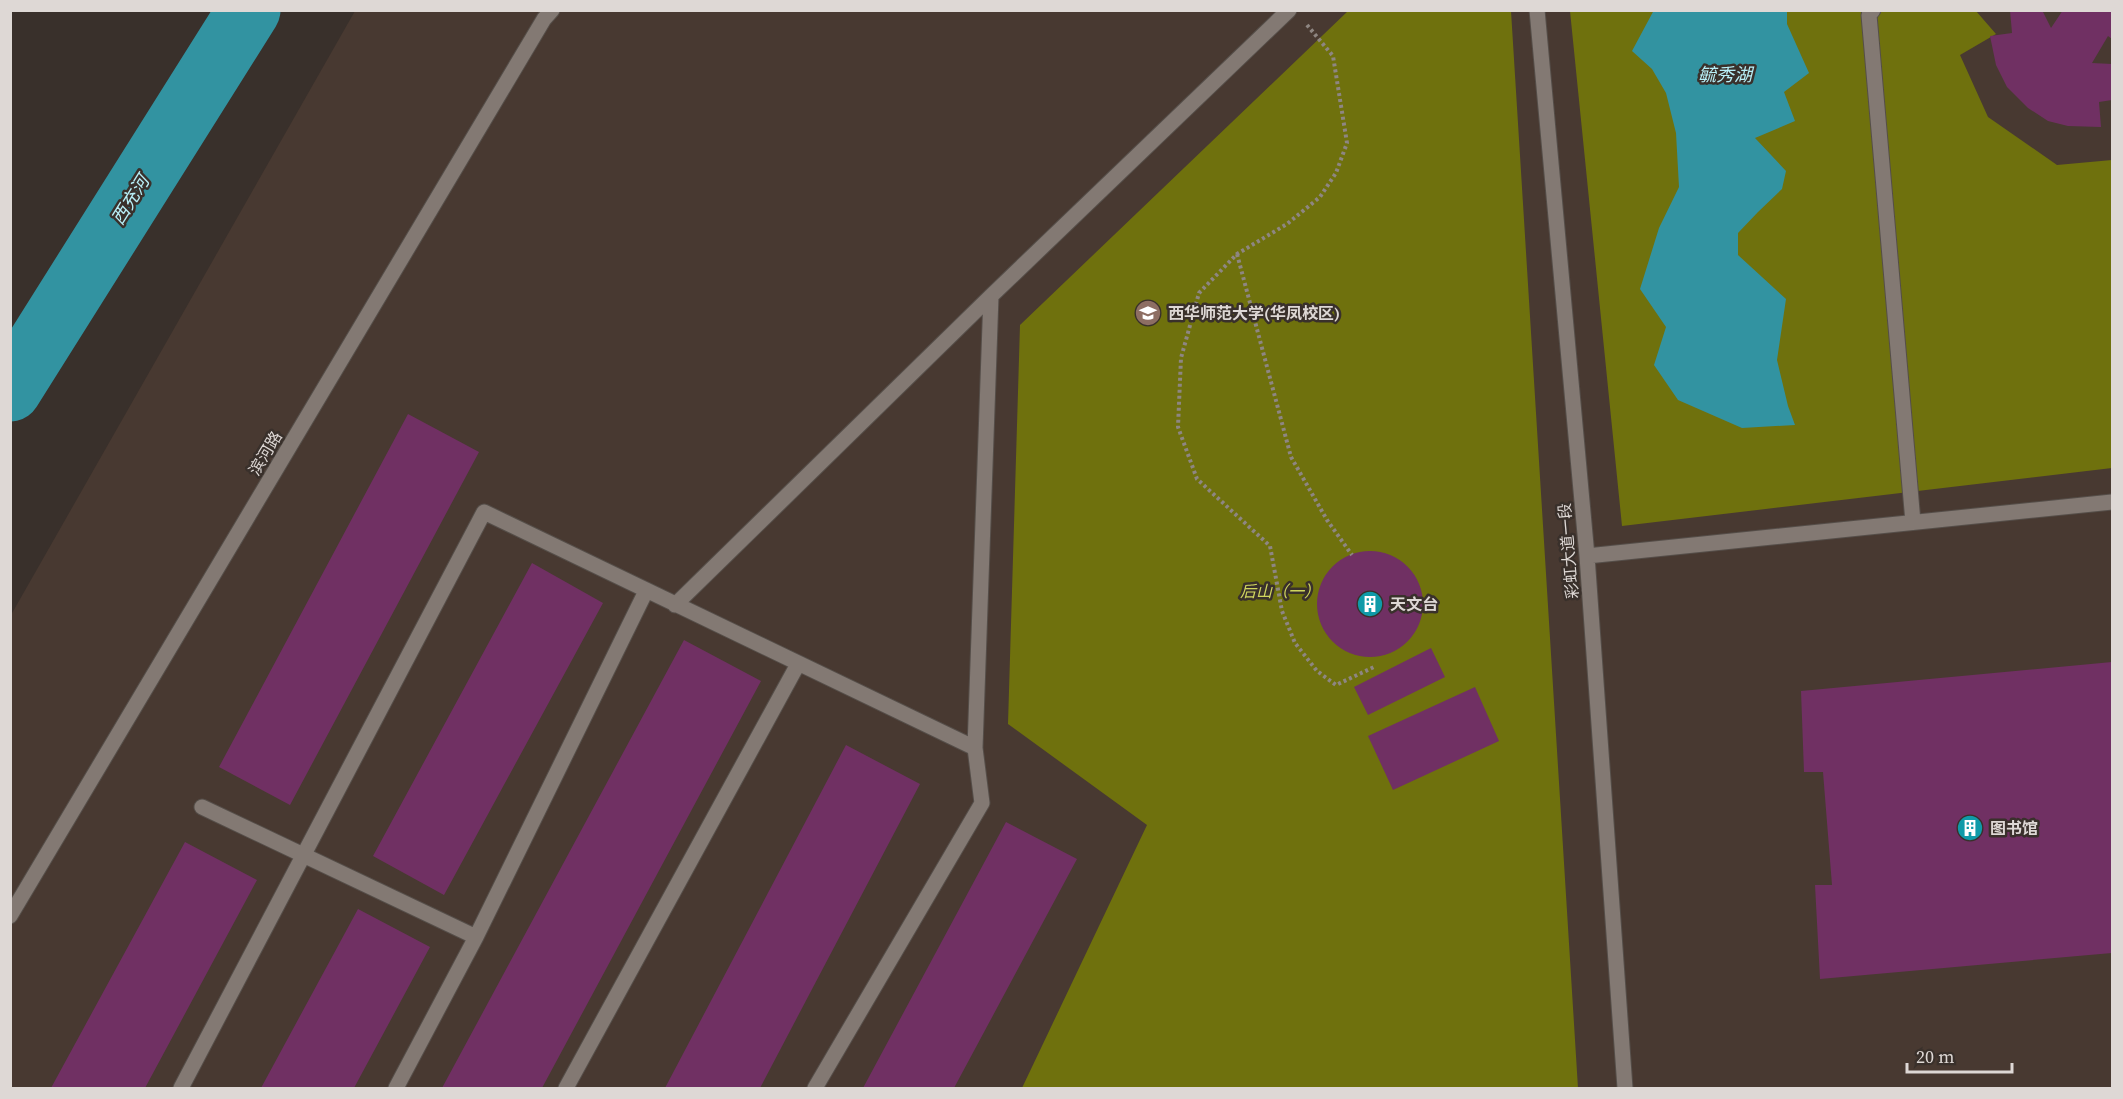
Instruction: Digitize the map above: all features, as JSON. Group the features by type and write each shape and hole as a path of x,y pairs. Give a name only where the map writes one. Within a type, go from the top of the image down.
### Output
{"street":[{"name":"滨河路","path":"10,916 538,29 552,10"},
{"path":"675,605 991,296 1289,10"},
{"name":"彩虹大道一段","path":"1537,10 1587,556 1625,1089"},
{"path":"1873,10 1869,15 1913,522"},
{"path":"815,1089 982,803 975,748 991,296"},
{"path":"1587,556 2112,501"},
{"path":"181,1089 484,512 975,748"},
{"path":"396,1089 476,937 646,591"},
{"path":"566,1089 798,664"},
{"path":"202,807 476,937"}],"path":[{"path":"1319,39 1333,56 1347,143 1336,173 1320,197 1287,224 1237,254 1199,293 1181,358 1178,427 1197,478 1270,546 1282,611 1295,644 1317,671 1336,684 1374,668"},
{"path":"1237,254 1291,458 1327,520 1352,555"}],"shaded area":[{"name":"西华师范大学(华凤校区)","path":"355,11 2112,11 2112,1088 11,1088 11,615"}],"green space":[{"name":"后山（一）","path":"1348,11 1511,11 1578,1088 1022,1088 1147,825 1008,724 1020,325"},
{"path":"1570,11 1976,11 1996,34 1960,55 1988,117 2057,165 2112,160 2112,468 1622,526"}],"water":[{"name":"毓秀湖","path":"1654,10 1787,11 1787,24 1809,73 1784,92 1795,121 1755,138 1786,171 1782,189 1738,233 1738,255 1786,299 1777,360 1795,425 1742,428 1678,400 1654,365 1666,327 1640,289 1659,228 1679,187 1676,133 1666,93 1652,69 1632,51"}],"building":[{"path":"2010,10 2042,10 2051,28 2063,10 2112,10 2112,39 2108,36 2092,63 2112,64 2112,100 2099,102 2101,127 2068,126 2048,121 2028,108 2007,87 1996,65 1990,36 2012,33"},
{"path":"408,414 479,452 290,805 219,767"},
{"name":"天文台","path":"1370,551 1390,555 1407,567 1419,584 1423,604 1419,624 1407,641 1390,653 1370,657 1350,653 1333,641 1321,624 1317,604 1321,584 1333,567 1350,555"},
{"path":"532,563 603,603 444,895 373,856"},
{"path":"684,640 761,681 542,1088 442,1088"},
{"path":"1431,648 1445,677 1368,715 1354,687"},
{"name":"图书馆","path":"2112,662 2112,953 1820,979 1815,885 1832,885 1823,772 1804,772 1801,691"},
{"path":"1475,687 1499,741 1393,790 1368,736"},
{"path":"846,745 920,784 760,1088 665,1088"},
{"path":"1006,822 1077,859 954,1088 863,1088"},
{"path":"185,842 257,880 145,1088 51,1088"},
{"path":"358,909 430,947 354,1088 261,1088"}],"waterway":[{"name":"西充河","path":"10,390 249,10"}],"place":[{"name":"西华师范大学(华凤校区)","path":"1148,313"},
{"name":"天文台","path":"1370,604"},
{"name":"图书馆","path":"1970,828"}]}
